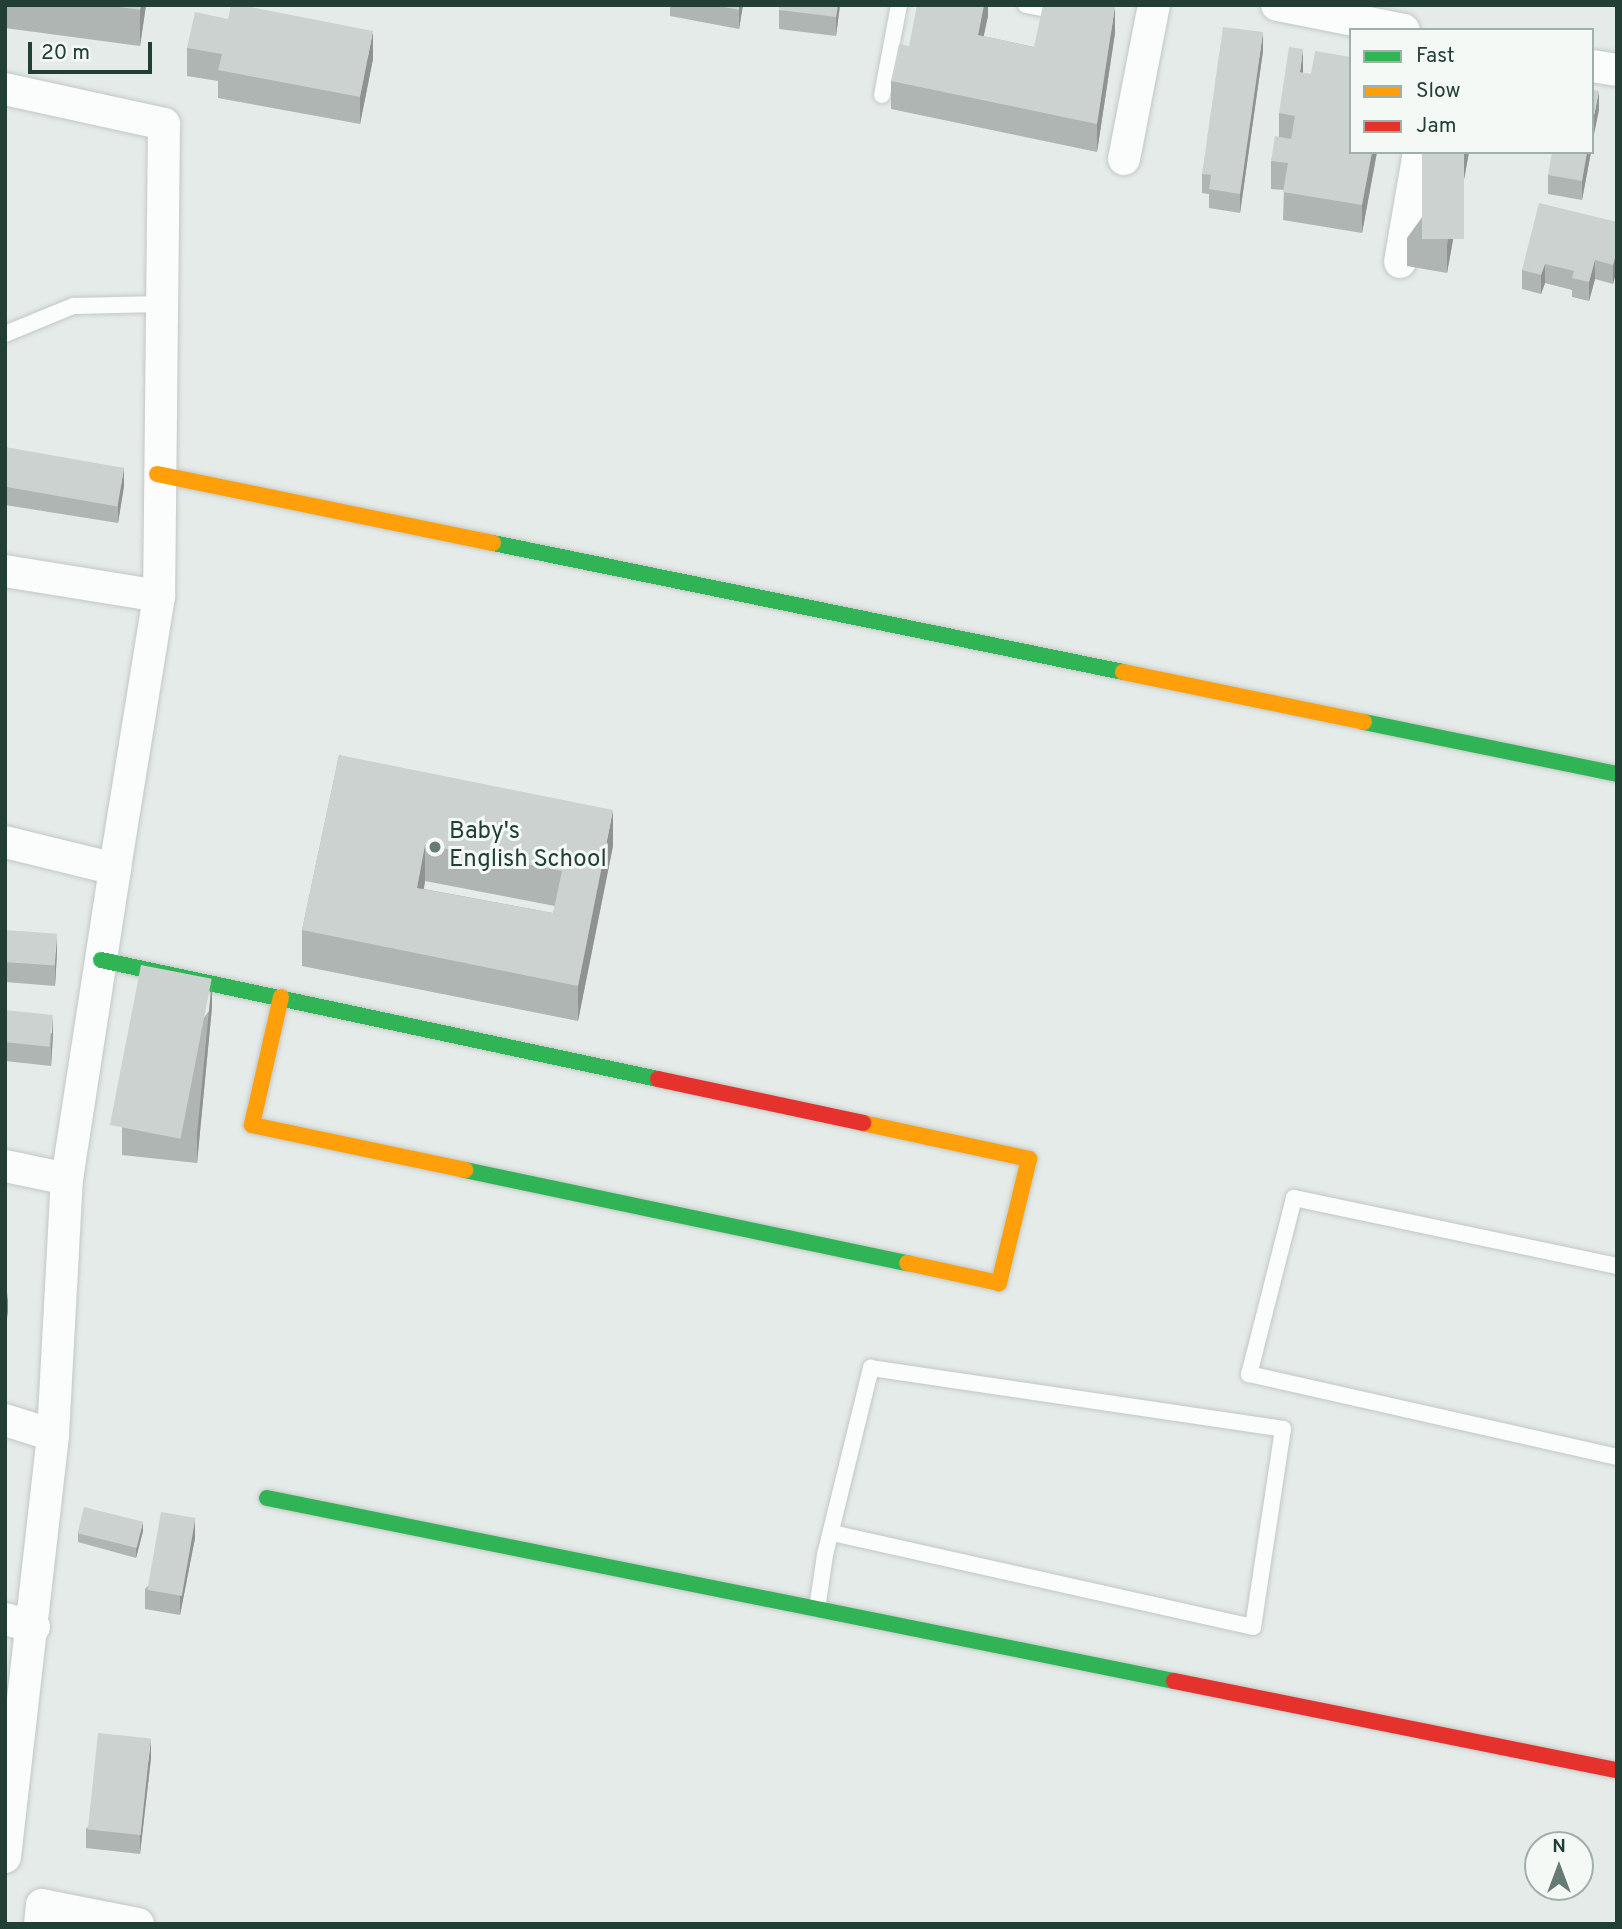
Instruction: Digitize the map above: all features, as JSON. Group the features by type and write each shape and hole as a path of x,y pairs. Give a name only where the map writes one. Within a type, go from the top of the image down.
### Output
{"street":[{"path":"1124,159 1154,5"},
{"path":"1277,5 1394,28"},
{"path":"1594,66 1617,70"},
{"path":"5,89 164,124 157,474 159,596 67,1179 53,1435 20,1623 5,1857"},
{"path":"1400,262 1419,154"},
{"path":"157,474 1617,774"},
{"path":"5,570 159,596"},
{"path":"5,842 115,869"},
{"path":"101,960 281,997 1029,1159 999,1283 252,1125 281,997"},
{"path":"5,1166 67,1179"},
{"path":"5,1420 53,1435"},
{"path":"267,1498 1617,1770"},
{"path":"40,1924 42,1905 138,1924"}],"lane":[{"path":"882,95 899,5"},
{"path":"1026,5 1080,16"},
{"path":"5,334 72,306 160,304"},
{"path":"1617,1266 1294,1198 1249,1374 1617,1457"},
{"path":"817,1608 832,1533 871,1368 1283,1429 1253,1627 832,1533"}],"building":[{"path":"106,5 141,5 140,10"},
{"path":"231,5 373,31 360,97 218,70 222,54 187,48 195,12 228,19"},
{"path":"714,5 739,5 739,10"},
{"path":"779,5 838,5 836,17 779,10"},
{"path":"917,5 984,5 978,35 1034,47 1043,5 1115,6 1097,124 891,81 899,44 909,46"},
{"path":"1223,27 1263,32 1240,194 1209,189 1211,175 1202,174"},
{"path":"1289,47 1303,49 1300,72 1311,74 1315,51 1349,57 1349,154 1372,154 1362,205 1283,192 1288,163 1271,161 1275,136 1291,139 1295,116 1279,113"},
{"path":"1594,90 1599,91 1594,115"},
{"path":"1422,154 1464,154 1464,239 1422,239"},
{"path":"1552,154 1587,154 1582,181 1548,175"},
{"path":"1539,203 1617,222 1617,250 1613,265 1595,260 1589,282 1572,278 1574,271 1545,264 1541,275 1522,270"},
{"path":"5,447 124,468 117,506 5,487"},
{"path":"339,755 613,810 578,986 302,930","holes":["425,845 562,871 553,913 417,888"]},
{"path":"5,930 57,934 55,966 5,962"},
{"path":"141,965 212,979 181,1139 110,1125"},
{"path":"5,1010 53,1015 49,1047 5,1042"},
{"path":"5,1292 8,1293 5,1313"},
{"path":"84,1507 143,1522 137,1548 77,1533"},
{"path":"161,1512 195,1518 182,1596 147,1590"},
{"path":"98,1733 151,1739 141,1835 88,1829"}],"traffic: fast":[{"path":"493,543 1123,672"},
{"path":"1364,722 1617,774"},
{"path":"101,960 658,1079"},
{"path":"465,1170 907,1263"},
{"path":"267,1498 1174,1681"}],"traffic: slow":[{"path":"157,474 493,543"},
{"path":"1123,672 1364,722"},
{"path":"281,997 252,1125 465,1170"},
{"path":"863,1123 1029,1159 999,1283 907,1263"}],"traffic: jam":[{"path":"658,1079 863,1123"},
{"path":"1174,1681 1617,1770"}],"place":[{"name":"Baby's English School","path":"435,847"}]}
